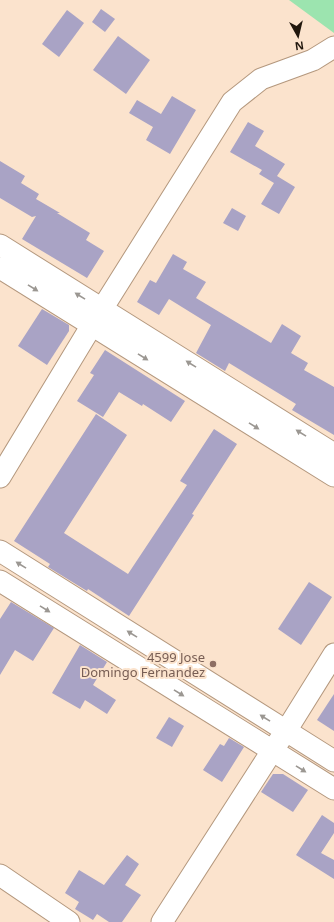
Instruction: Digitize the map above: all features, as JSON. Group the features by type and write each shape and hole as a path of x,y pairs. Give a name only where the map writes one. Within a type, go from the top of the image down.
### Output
{"street":[{"path":"0,477 232,102 261,79 313,60 334,46"},
{"path":"0,246 98,317 334,476"},
{"path":"0,268 98,317 334,454"},
{"path":"0,552 334,761"},
{"path":"0,581 334,789"},
{"path":"162,922 334,654"},
{"path":"0,876 69,922"}],"green space":[{"path":"289,0 334,0 334,33"}],"building":[{"path":"101,9 115,19 105,32 92,22"},
{"path":"67,10 84,23 59,57 42,44"},
{"path":"118,36 150,60 126,94 93,70"},
{"path":"172,96 196,110 170,154 146,140 153,127 129,113 137,100 161,114"},
{"path":"248,122 264,131 255,146 285,164 277,176 295,187 279,214 261,204 274,183 259,174 262,170 230,152"},
{"path":"0,161 25,176 21,183 39,194 36,199 90,233 86,240 104,251 87,278 22,239 36,216 32,217 0,198"},
{"path":"232,208 246,216 238,231 223,223"},
{"path":"173,254 187,262 183,269 206,282 196,298 271,343 282,324 301,336 291,353 308,363 304,370 334,387 334,435 292,410 296,404 229,363 225,371 196,353 211,325 169,299 159,315 137,302 150,280 156,283"},
{"path":"42,309 69,325 69,331 47,365 18,346"},
{"path":"105,350 185,401 171,422 143,404 142,406 119,392 103,417 77,401 94,375 90,373"},
{"path":"96,414 127,435 64,533 128,574 187,485 180,481 214,429 237,444 192,514 194,515 129,616 88,589 87,591 48,567 50,564 14,541"},
{"path":"309,582 332,597 301,645 278,629"},
{"path":"11,602 54,628 33,661 15,650 0,675 0,619"},
{"path":"80,645 107,662 93,685 116,700 107,714 85,700 80,709 52,693"},
{"path":"334,694 334,731 317,720"},
{"path":"169,717 184,726 172,747 156,738"},
{"path":"229,738 244,747 222,782 203,770 220,744 224,746"},
{"path":"273,774 283,774 308,790 293,812 261,792"},
{"path":"322,815 334,823 334,833 321,853 334,860 334,879 296,855"},
{"path":"127,855 139,864 125,885 141,895 122,922 109,922 97,914 93,920 75,909 79,902 65,893 79,870 104,885"}],"place":[{"name":"4599 Jose Domingo Fernandez","path":"213,664"}]}
